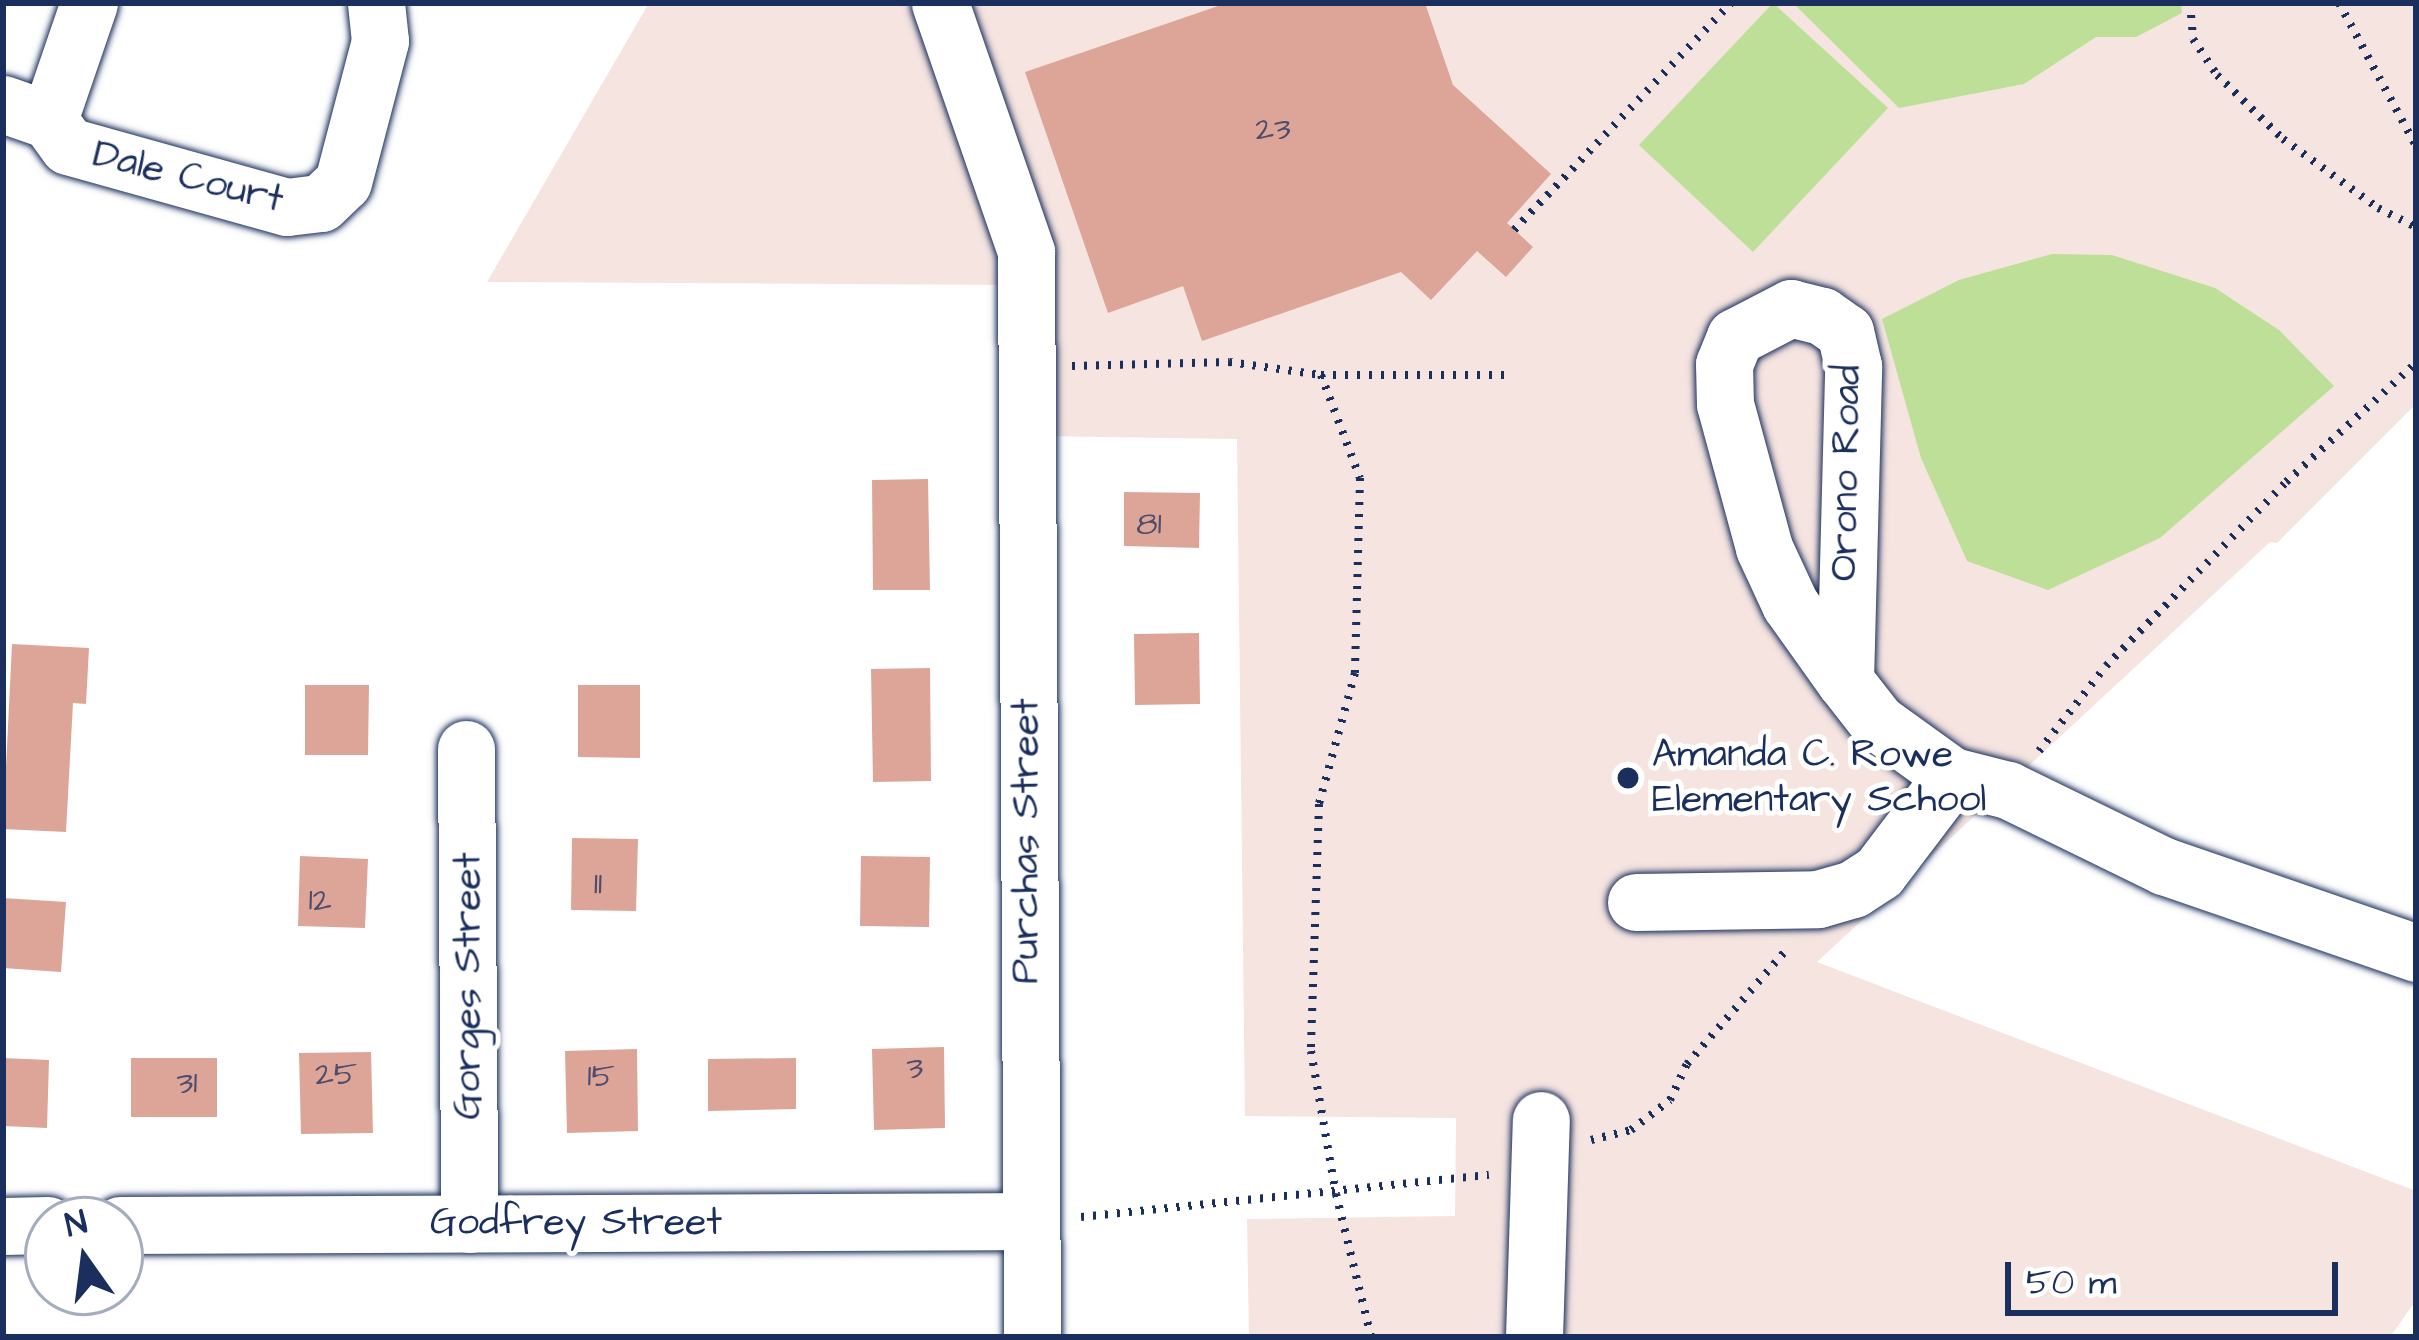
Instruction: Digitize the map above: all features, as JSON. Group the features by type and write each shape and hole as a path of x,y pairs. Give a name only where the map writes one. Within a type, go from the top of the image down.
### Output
{"street":[{"name":"Dale Court","path":"89,3 26,112 83,153 287,207 321,203 343,182 380,41 376,3"},
{"name":"Purchas Street","path":"940,3 1026,252 1026,954 1032,1337"},
{"name":"Orono Road","path":"1845,680 1853,366 1845,332 1822,316 1791,308 1735,337 1724,364 1725,404 1764,548 1790,604 1845,680 1877,722 1952,776 2008,790 2164,866 2416,953"},
{"name":"Gorges Street","path":"466,749 469,1223"},
{"path":"1636,902 1818,899 1853,889 1879,872 1952,776"},
{"path":"1534,1337 1541,1144"},
{"name":"Godfrey Street","path":"144,1225 1031,1221"}],"path":[{"path":"1514,230 1731,3"},
{"path":"2189,3 2193,39 2217,75 2283,139 2378,208 2416,227"},
{"path":"2339,3 2344,21 2416,146"},
{"path":"1028,358 1229,362 1321,375 1507,375"},
{"path":"2008,790 2106,666 2286,482 2416,362"},
{"path":"1321,375 1360,478 1355,673 1318,804 1311,1051 1336,1194 1371,1337"},
{"path":"1031,1221 1336,1194 1541,1144 1571,1144 1631,1130 1670,1100 1687,1064 1793,943"}],"shaded area":[{"name":"Amanda C. Rowe Elementary School","path":"649,3 2416,3 2416,404 2277,543 2270,542 1817,962 2416,1191 2416,1300 2390,1337 1249,1337 1247,1219 1455,1216 1456,1118 1245,1116 1237,439 1036,436 1035,285 487,282"}],"green space":[{"path":"1773,3 1888,108 1753,252 1639,145"},
{"path":"1793,3 2181,3 2182,13 2136,37 2096,37 2024,84 1899,108"},
{"path":"2052,254 2112,255 2215,288 2279,330 2334,386 2160,538 2048,590 1967,561 1921,458 1882,319 1959,280"}],"building":[{"path":"1227,3 1425,3 1453,85 1551,174 1507,223 1533,247 1506,277 1477,251 1431,300 1401,272 1202,341 1183,286 1108,313 1025,72"},
{"path":"928,479 930,590 873,590 872,480"},
{"path":"1124,492 1200,493 1199,548 1124,546"},
{"path":"1199,633 1200,704 1135,705 1134,634"},
{"path":"12,644 89,648 86,704 73,703 66,832 3,829"},
{"path":"930,668 931,781 873,782 871,669"},
{"path":"305,685 369,685 368,755 305,755"},
{"path":"578,685 640,685 640,758 578,757"},
{"path":"572,838 638,839 636,911 571,910"},
{"path":"300,856 368,859 365,928 298,926"},
{"path":"861,856 930,857 929,927 860,926"},
{"path":"3,898 66,902 61,972 3,968"},
{"path":"944,1047 945,1128 874,1130 872,1049"},
{"path":"637,1049 638,1131 567,1133 565,1051"},
{"path":"371,1052 373,1133 301,1134 299,1053"},
{"path":"3,1058 49,1060 47,1128 3,1126"},
{"path":"131,1058 217,1058 217,1117 131,1117"},
{"path":"796,1058 796,1109 708,1111 708,1059"}],"place":[{"name":"Amanda C. Rowe Elementary School","path":"1628,778"}]}
